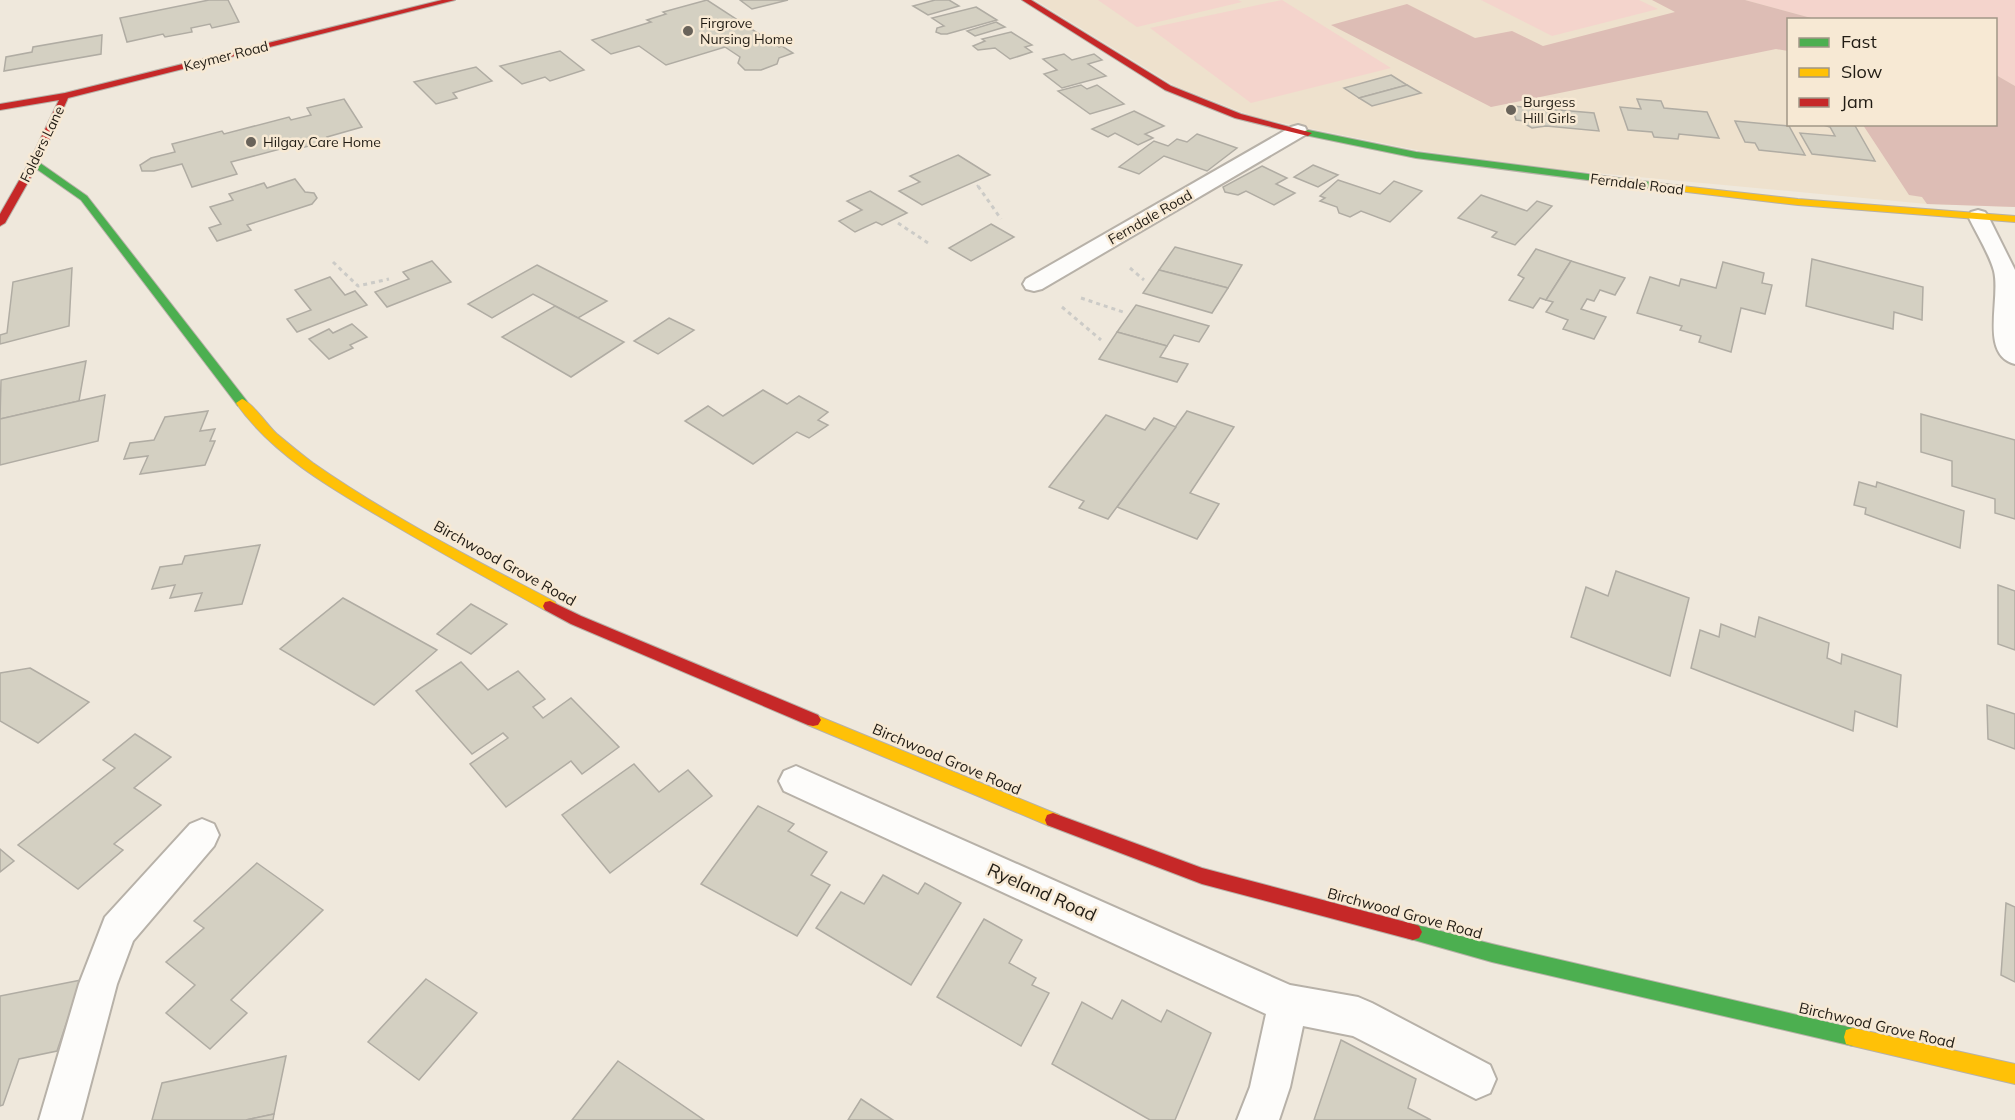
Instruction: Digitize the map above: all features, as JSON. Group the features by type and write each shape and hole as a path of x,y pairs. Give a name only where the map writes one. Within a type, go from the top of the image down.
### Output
{"street":[{"name":"Keymer Road","path":"0,107 65,96 451,0"},
{"name":"Ferndale Road","path":"1026,0 1168,88 1238,116 1298,131 1416,155 1602,180 1798,202 2015,219"},
{"name":"Folders Lane","path":"0,223 34,162 65,96"},
{"name":"Birchwood Grove Road","path":"34,162 84,198 262,429 301,462 458,558 576,620 1013,805 1202,876 1492,952 2015,1074"}],"lane":[{"name":"Ferndale Road","path":"1034,284 1298,131"},
{"path":"1978,216 2005,272 2007,349 2015,357"},
{"name":"Ryeland Road","path":"796,780 1288,1004 1358,1017 1476,1079"},
{"path":"60,1120 98,984 118,930 202,835"},
{"path":"1258,1120 1270,1087 1288,1004"}],"path":[{"path":"977,185 1001,219"},
{"path":"898,223 928,243"},
{"path":"333,262 358,286 389,279"},
{"path":"1034,284 1101,340"}],"shaded area":[{"name":"Burgess Hill Girls","path":"1035,0 2015,0 2015,207 1927,204 1563,170 1422,151 1257,118 1175,86"},
{"path":"1098,0 1238,0 1242,2 1137,27"},
{"path":"1282,0 1391,68 1251,103 1150,28"},
{"path":"1481,0 1639,0 1658,9 1552,36"},
{"path":"1652,0 1745,0 1811,18 1787,18 1787,51 1776,49 1491,107 1331,25 1407,4 1475,38 1512,31 1543,46 1675,12"},
{"path":"1745,0 2015,0 2015,86 1997,76 1997,18 1811,18"},
{"path":"1997,76 2015,86 2015,207 1927,204 1922,197 1909,195 1864,126 1997,126"}],"building":[{"path":"209,0 228,0 239,22 212,28 210,24 191,28 192,32 165,37 163,34 127,42 120,18"},
{"name":"Firgrove Nursing Home","path":"707,0 779,47 782,46 793,53 779,58 777,64 761,70 745,70 738,63 740,57 725,47 666,65 639,46 611,54 592,40 651,22 647,20 666,14 663,12"},
{"path":"740,0 788,0 752,9"},
{"path":"935,0 949,0 959,6 928,15 913,6"},
{"path":"976,7 997,20 947,34 936,32 937,28 944,26 932,18"},
{"path":"996,22 1005,27 975,36 967,31"},
{"path":"1011,32 1032,45 1025,47 1032,52 1010,59 995,48 978,50 973,46 985,41 982,39"},
{"path":"102,35 101,54 4,71 6,57 32,52 33,47"},
{"path":"560,51 584,70 550,81 545,77 522,84 500,66"},
{"path":"1064,54 1072,60 1094,54 1102,60 1088,64 1106,76 1062,88 1044,74 1057,70 1043,59"},
{"path":"476,67 492,81 453,93 457,98 436,104 414,82"},
{"path":"1391,75 1407,85 1359,98 1344,88"},
{"path":"1081,85 1087,89 1097,85 1124,104 1090,114 1058,91"},
{"path":"1407,85 1421,93 1372,106 1359,98"},
{"name":"Hilgay Care Home","path":"344,99 362,127 327,137 330,141 301,148 299,144 231,162 237,174 192,187 182,164 154,171 142,171 140,165 151,158 175,152 172,144 222,131 224,134 289,117 291,120 311,115 307,108"},
{"path":"1637,99 1661,101 1664,108 1707,112 1719,138 1679,134 1678,139 1654,137 1652,132 1628,130 1620,107 1641,109"},
{"path":"1512,106 1594,113 1599,131 1546,126 1532,128 1524,121 1516,120"},
{"path":"1134,111 1164,126 1145,134 1153,138 1138,145 1115,133 1108,137 1092,129"},
{"path":"1735,121 1789,126 1805,155 1759,150 1755,143 1745,142"},
{"path":"1827,126 1855,126 1875,161 1812,154 1800,133 1835,136 1830,127"},
{"path":"1197,134 1237,148 1207,171 1164,156 1139,174 1119,167 1154,141 1168,146 1177,139 1187,142"},
{"path":"958,155 990,175 922,205 899,191 920,182 910,176"},
{"path":"1313,165 1338,175 1318,187 1294,177"},
{"path":"1262,166 1287,178 1276,184 1295,193 1274,205 1246,191 1238,195 1225,192 1223,187"},
{"path":"295,179 305,192 314,193 317,198 312,204 247,225 251,230 217,241 209,228 221,224 210,207 233,200 229,194 264,183 267,188"},
{"path":"1338,180 1380,194 1394,181 1422,191 1390,222 1361,211 1350,217 1339,213 1337,207 1320,201 1325,198 1320,196"},
{"path":"870,191 907,213 882,225 876,222 855,232 839,221 862,210 847,201"},
{"path":"1481,195 1527,211 1537,201 1552,206 1515,245 1492,237 1497,232 1458,218"},
{"path":"991,224 1014,237 971,261 949,248"},
{"path":"1175,247 1242,265 1228,288 1159,270"},
{"path":"1536,249 1571,261 1546,300 1540,298 1533,308 1509,300 1524,278 1518,275"},
{"path":"1812,259 1923,287 1922,320 1894,312 1893,329 1806,306"},
{"path":"432,261 451,282 387,307 375,292 409,279 403,272"},
{"path":"1571,261 1625,278 1615,295 1600,290 1594,301 1587,299 1581,309 1606,317 1594,339 1563,329 1568,320 1546,312 1553,302 1546,300"},
{"path":"1723,262 1764,273 1762,283 1772,285 1765,314 1741,308 1731,352 1699,342 1701,336 1680,330 1682,326 1637,313 1650,277 1679,286 1681,279 1716,288"},
{"path":"537,265 607,301 578,318 533,294 492,318 468,304"},
{"path":"72,268 69,326 0,344 0,335 7,333 13,282"},
{"path":"1159,270 1228,288 1212,313 1143,293"},
{"path":"330,277 345,295 355,291 367,305 297,332 287,319 311,310 295,290"},
{"path":"1136,305 1209,326 1199,342 1174,335 1167,346 1117,332"},
{"path":"555,306 624,342 571,377 502,337"},
{"path":"669,318 694,330 658,354 634,341"},
{"path":"352,324 367,337 350,345 353,348 329,359 309,339 329,329 333,333"},
{"path":"1117,332 1167,346 1160,357 1188,364 1177,382 1099,359"},
{"path":"86,361 79,401 0,419 1,380"},
{"path":"763,390 787,404 799,396 828,412 818,420 828,425 809,438 797,432 753,464 685,421 708,406 723,416"},
{"path":"105,395 98,441 0,465 0,419"},
{"path":"208,411 200,431 215,429 210,441 215,441 205,465 140,474 148,456 124,459 130,443 154,440 165,417"},
{"path":"1187,411 1234,427 1190,493 1219,504 1197,539 1117,507"},
{"path":"1921,414 2015,440 2015,519 1995,513 1995,499 1952,486 1952,461 1921,452"},
{"path":"1106,415 1145,430 1154,418 1176,427 1108,519 1079,508 1084,501 1049,487"},
{"path":"1859,482 1876,487 1877,482 1964,511 1960,548 1865,514 1866,508 1854,505"},
{"path":"260,545 242,604 195,611 202,593 170,598 175,585 152,589 160,567 182,564 185,556"},
{"path":"1616,571 1689,598 1670,676 1571,637 1586,587 1608,596"},
{"path":"1998,585 2015,591 2015,650 1998,644"},
{"path":"343,598 437,650 374,705 280,649"},
{"path":"471,604 507,624 471,654 437,634"},
{"path":"1759,617 1829,643 1827,658 1841,664 1842,654 1901,675 1897,727 1855,711 1853,731 1691,668 1700,630 1719,637 1721,624 1755,637"},
{"path":"461,662 488,690 518,671 545,699 533,707 543,718 571,698 619,747 582,774 571,761 506,807 470,764 508,738 503,733 472,754 416,691"},
{"path":"30,668 89,702 38,743 0,721 0,673"},
{"path":"1987,705 2015,714 2015,749 1988,739"},
{"path":"135,734 171,757 134,788 161,805 114,844 123,850 78,889 18,845 115,768 103,760"},
{"path":"634,764 659,792 688,770 712,796 610,873 562,815"},
{"path":"758,806 794,824 788,831 827,852 811,875 830,885 797,936 701,884"},
{"path":"0,849 14,861 0,872"},
{"path":"257,863 323,910 231,1000 247,1013 210,1049 166,1013 195,985 166,962 204,928 194,921"},
{"path":"883,875 918,894 925,883 961,903 911,985 816,928 841,892 864,904"},
{"path":"2006,903 2015,907 2015,982 2001,975"},
{"path":"984,919 1022,940 1009,963 1036,978 1032,985 1049,993 1021,1046 937,997"},
{"path":"426,979 477,1013 419,1080 368,1042"},
{"path":"81,980 57,1051 19,1059 3,1105 0,1106 0,996"},
{"path":"1122,1000 1161,1022 1167,1010 1211,1033 1175,1120 1150,1120 1052,1064 1082,1002 1112,1019"},
{"path":"1341,1040 1416,1079 1408,1108 1431,1120 1314,1120"},
{"path":"286,1056 274,1114 246,1120 152,1120 162,1083"},
{"path":"618,1061 704,1120 572,1120"},
{"path":"861,1099 893,1120 848,1120"},
{"path":"274,1114 273,1120 246,1120"}],"traffic: fast":[{"path":"1308,133 1416,155 1673,188"},
{"path":"34,163 84,198 242,403"},
{"path":"1413,932 1492,953 1853,1037"}],"traffic: slow":[{"path":"1673,188 1798,202 2015,219"},
{"path":"242,403 273,437 324,476 423,536 550,606"},
{"path":"813,720 1053,820"},
{"path":"1853,1037 2015,1074"}],"traffic: jam":[{"path":"0,107 65,96 451,0"},
{"path":"1026,0 1168,88 1238,116 1308,133"},
{"path":"0,223 34,163 65,96"},
{"path":"550,606 576,620 813,720"},
{"path":"1053,820 1202,876 1413,932"}],"place":[{"name":"Firgrove Nursing Home","path":"688,31"},
{"name":"Burgess Hill Girls","path":"1511,110"},
{"name":"Hilgay Care Home","path":"251,142"}]}
